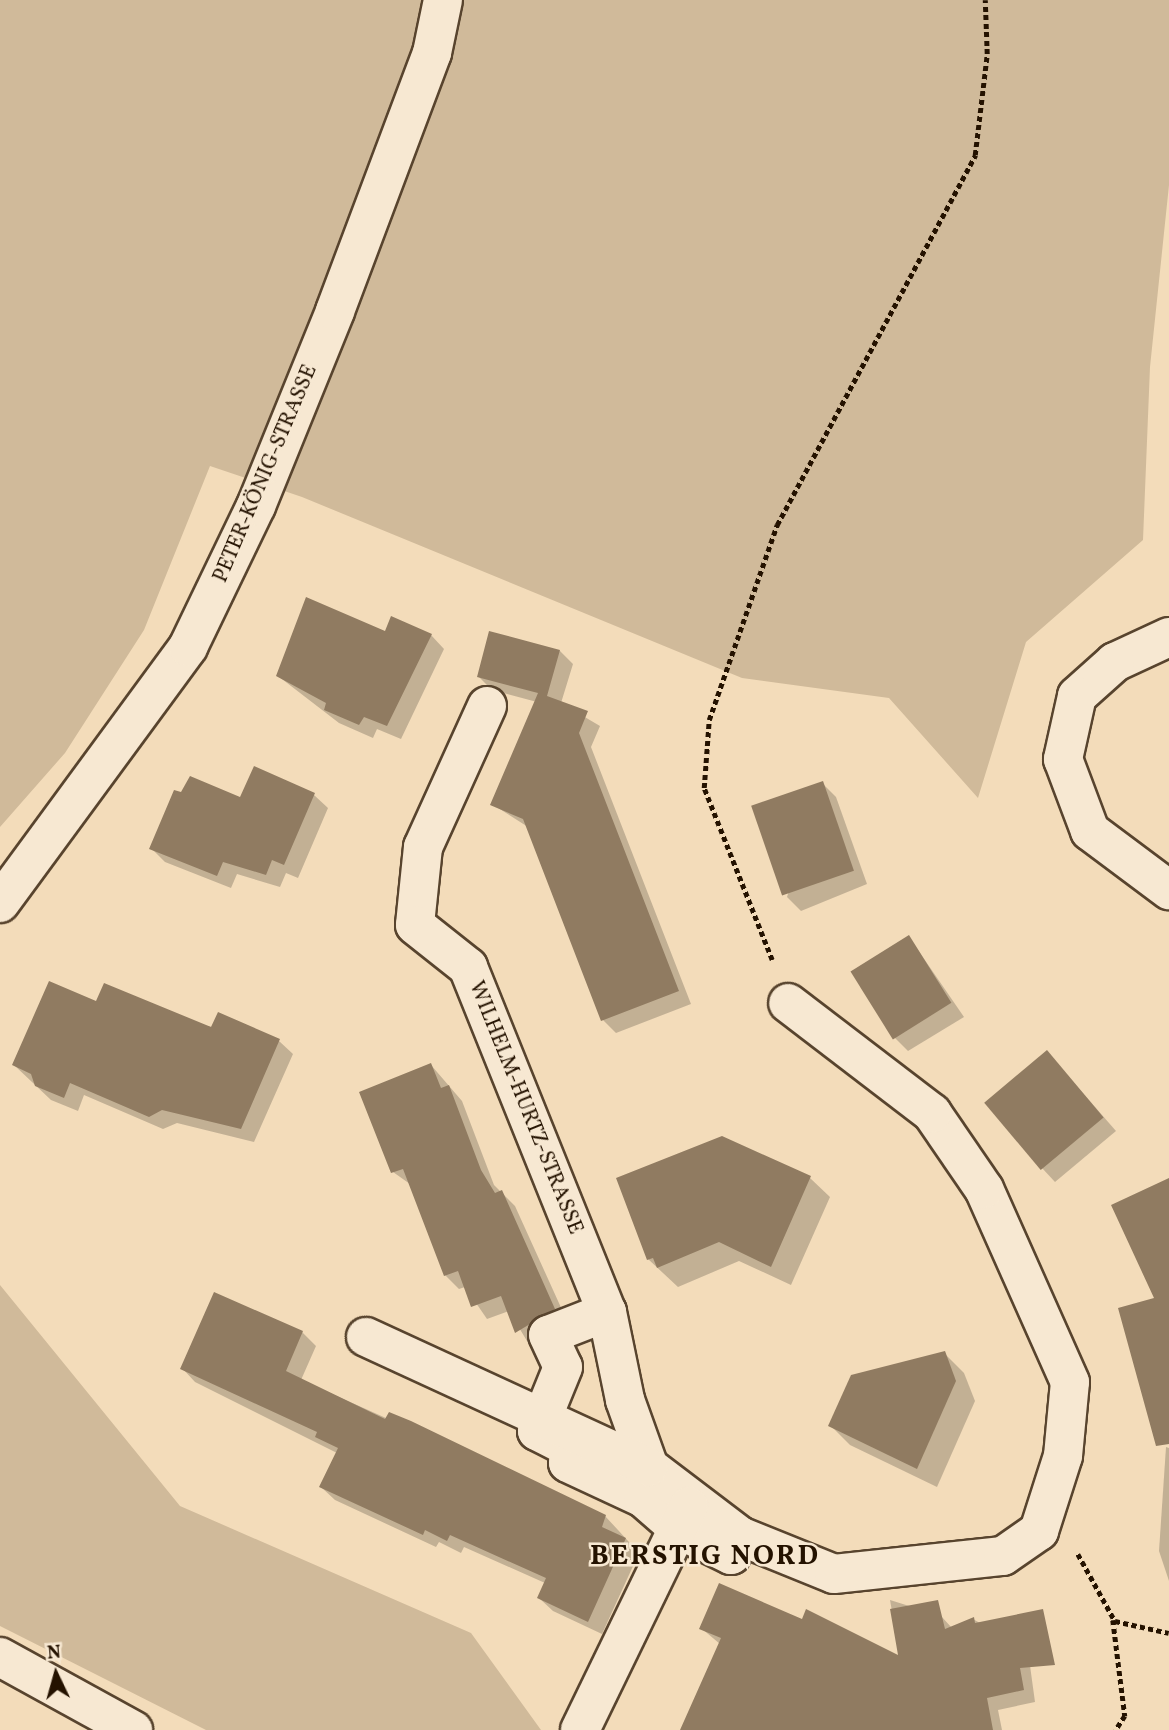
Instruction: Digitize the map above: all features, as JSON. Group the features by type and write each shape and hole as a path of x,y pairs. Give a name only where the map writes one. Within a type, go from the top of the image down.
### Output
{"street":[{"name":"PETER-KÖNIG-STRASSE","path":"0,904 188,648 256,506 335,311 432,53 443,0"},
{"path":"1169,636 1115,662 1077,696 1063,759 1090,831 1169,890"},
{"name":"WILHELM-HURTZ-STRASSE","path":"487,706 423,847 415,925 468,967 607,1312"},
{"path":"686,1515 568,1463 571,1448 537,1431 562,1367 548,1335 607,1312 625,1400 649,1467 686,1515 731,1555 740,1536 834,1574 1003,1556 1039,1531 1063,1456 1070,1382 984,1189 932,1113 788,1003"},
{"path":"366,1337 544,1416 649,1467"},
{"path":"580,1730 686,1515"},
{"path":"0,1657 133,1730"}],"path":[{"path":"788,1003 704,788 709,720 777,525 975,155 987,54 985,0"},
{"path":"1045,1513 1093,1573 1115,1622 1169,1633"},
{"path":"1112,1615 1125,1716 1116,1730"}],"shaded area":[{"path":"0,0 1169,0 1169,185 1150,367 1143,540 1026,642 978,798 889,698 742,678 302,497 210,466 144,630 65,753 0,827"},
{"path":"0,1285 180,1506 471,1633 541,1730 206,1730 0,1626"}],"building":[{"path":"306,597 385,631 391,616 432,634 387,726 364,717 359,725 324,710 326,703 276,676"},
{"path":"489,631 560,650 547,696 588,711 579,733 679,991 601,1021 523,819 490,805 538,693 477,677"},
{"path":"254,766 315,793 284,865 272,860 266,875 223,862 217,876 149,849 174,790 181,792 190,776 240,797"},
{"path":"823,781 854,871 782,896 751,806"},
{"path":"909,935 951,1003 893,1039 850,972"},
{"path":"49,981 96,1001 104,983 211,1027 218,1012 280,1039 241,1129 162,1110 149,1117 70,1083 64,1098 35,1086 31,1074 12,1065"},
{"path":"1047,1050 1104,1117 1041,1170 984,1103"},
{"path":"431,1063 441,1088 449,1085 481,1170 495,1193 502,1190 555,1309 515,1333 501,1296 471,1307 458,1271 444,1276 403,1169 391,1173 359,1092"},
{"path":"722,1136 811,1176 771,1267 719,1242 657,1268 653,1258 647,1260 616,1178"},
{"path":"1169,1178 1169,1444 1156,1446 1118,1308 1154,1298 1111,1205"},
{"path":"214,1292 303,1331 286,1371 385,1419 389,1412 411,1421 606,1515 602,1527 626,1538 588,1622 537,1598 546,1578 450,1535 447,1541 425,1530 423,1535 319,1487 338,1448 315,1437 317,1432 180,1369"},
{"path":"945,1351 956,1381 917,1469 828,1426 851,1375"},
{"path":"719,1583 802,1619 806,1609 898,1655 890,1609 938,1600 945,1629 974,1617 975,1623 1043,1609 1055,1665 1020,1668 1024,1690 987,1698 993,1730 680,1730 721,1638 699,1629"}],"district":[{"name":"BERSTIG NORD","path":"705,1557"}]}
